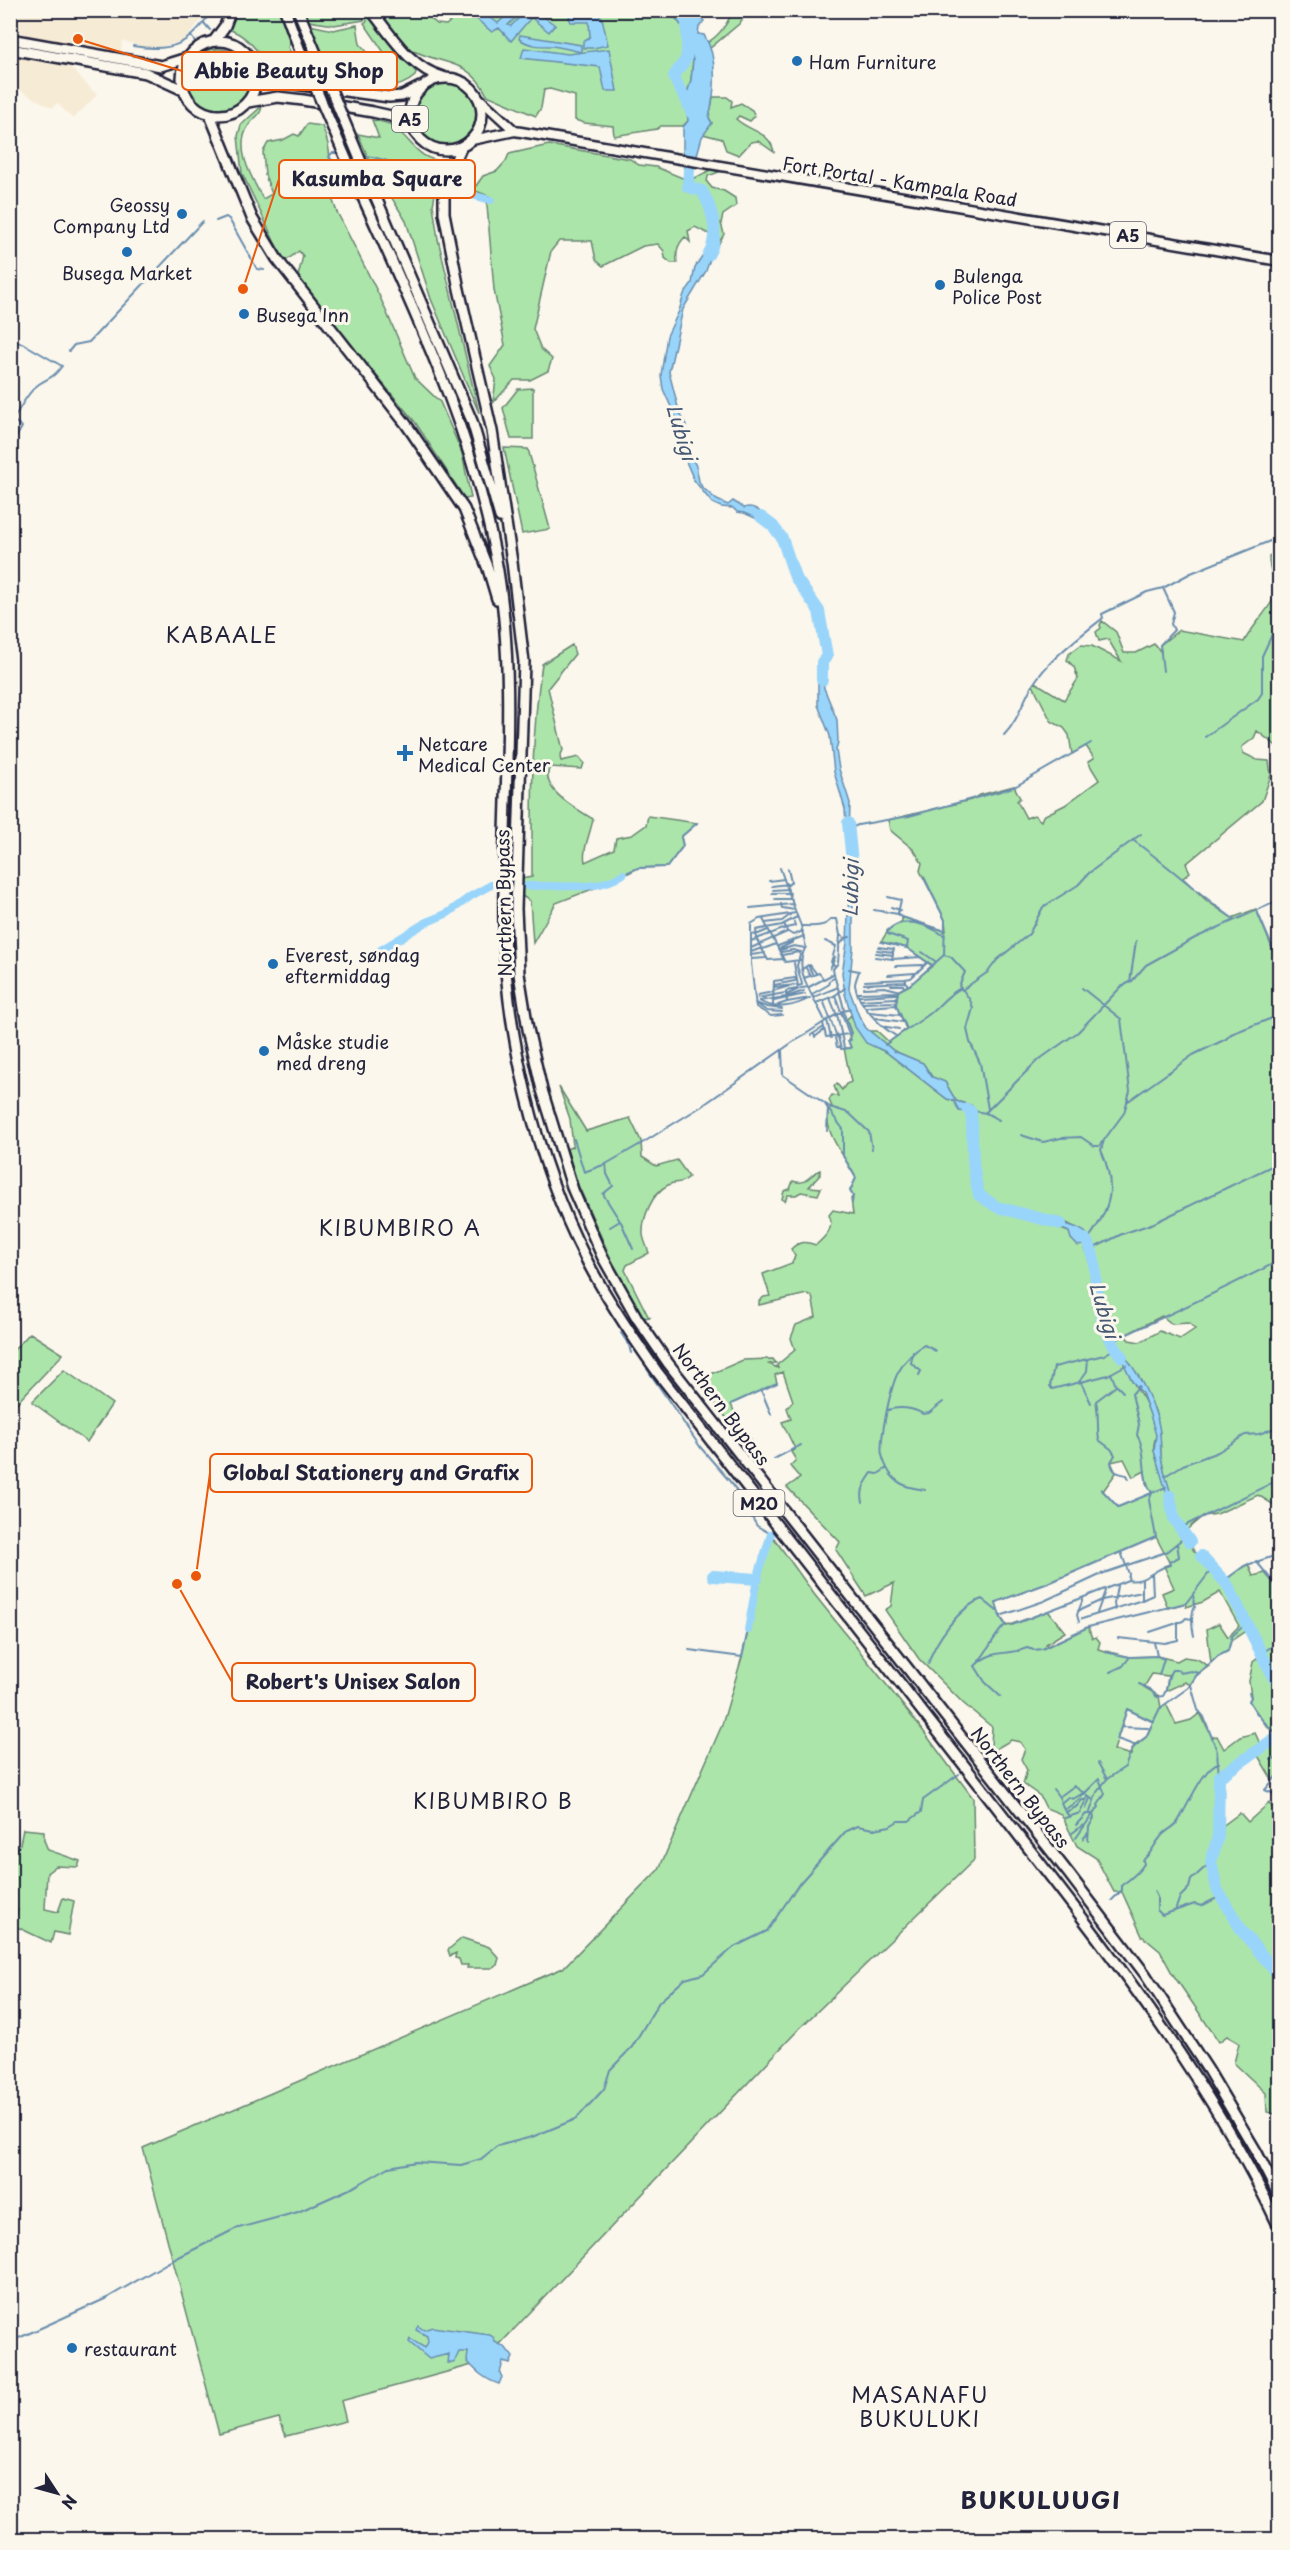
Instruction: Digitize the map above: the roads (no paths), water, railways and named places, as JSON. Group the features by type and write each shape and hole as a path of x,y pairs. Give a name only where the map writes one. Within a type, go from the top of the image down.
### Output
{"highway":[{"path":"214,41 225,26 231,10"},
{"path":"285,10 303,59 425,337 459,422 485,507 498,573 508,682"},
{"path":"298,10 472,421 512,562"},
{"path":"371,10 408,55 427,72 466,83 480,99 482,121 472,140"},
{"path":"10,39 161,66 187,58"},
{"path":"248,102 255,89 256,73 250,57 238,46 214,41 198,47 187,58 181,74 183,90 194,106 210,115 252,218 277,259 406,424 464,509 488,569 497,599 508,682"},
{"path":"10,49 146,73 183,90"},
{"name":"A5","path":"256,73 295,84 388,97 402,96 433,80 445,77"},
{"name":"A5","path":"422,86 411,105 412,127 417,136 432,148 452,150 461,148 472,140"},
{"name":"A5","path":"210,115 221,116 233,113 248,102 278,97 382,114 412,127"},
{"path":"461,148 444,186 444,213 459,290 492,431 512,562"},
{"name":"Northern Bypass","path":"512,562 524,662 516,909 519,974 528,1029 542,1090 573,1190 602,1256 638,1318 668,1363 1076,1883 1144,1974 1208,2070 1256,2151 1280,2198"},
{"name":"Northern Bypass","path":"508,682 504,928 509,1000 518,1057 531,1110 562,1204 585,1257 620,1318 658,1372 1105,1946 1183,2056 1231,2138 1279,2228"}],"main road":[{"path":"480,99 515,131"},
{"name":"A5","path":"472,140 515,131"},
{"name":"Fort Portal - Kampala Road","path":"515,131 1280,261"}],"water":[{"path":"475,11 480,11 498,23 511,11 523,11 508,25 511,26 523,14 530,19 511,41 499,28 492,32 474,17"},
{"path":"523,11 536,11 555,25 549,32"},
{"path":"597,11 602,18 608,45 583,48 583,41 590,37 589,22 571,22 569,18 570,14"},
{"path":"670,11 690,11 704,21 699,27 698,34 704,35 709,44 714,65 713,97 709,118 712,123 702,137 688,187 683,165 683,127 688,121 686,97 693,60 685,30"},
{"path":"520,35 581,45 581,52 555,46 531,44 519,39"},
{"path":"524,48 568,54 609,49 617,91 605,91 600,67 521,58"},
{"path":"713,239 719,243 712,253 706,271 683,309 669,372 679,411 686,425 685,444 696,466 702,487 717,500 728,505 733,501 744,508 757,509 773,526 737,512 733,508 721,507 712,503 694,480 681,450 680,427 663,389 661,375 667,336 684,294 692,283 695,267"},
{"path":"822,664 824,688 837,720 836,750 839,769 850,803 849,839 847,839 845,809 834,772 830,736 818,705 818,668"},
{"path":"850,858 855,868 856,881 849,989 859,1016 866,1028 894,1051 923,1063 932,1077 945,1082 956,1101 971,1105 975,1110 972,1123 966,1112 959,1111 954,1101 947,1099 886,1052 866,1043 855,1027 845,994 842,973 847,943"},
{"path":"1051,1220 1074,1226 1085,1232 1092,1242 1093,1261 1088,1259 1087,1248 1083,1245 1078,1246 1071,1239 1069,1232 1045,1221"},
{"path":"1115,1345 1137,1374 1155,1411 1160,1434 1162,1462 1172,1499 1172,1511 1154,1451 1156,1435 1150,1415 1142,1393 1132,1381"},
{"path":"418,2326 424,2330 432,2327 490,2335 513,2357 510,2364 503,2362 499,2384 478,2372 467,2361 468,2352 459,2352 454,2363 448,2363 449,2354 429,2359 409,2342 410,2339 425,2348 428,2342 427,2336 416,2330"}],"waterway":[{"path":"133,46 159,48 179,43 196,31 212,10"},
{"name":"Lubigi","path":"687,10 686,59 674,76 691,112"},
{"path":"204,23 210,30"},
{"path":"191,36 195,42"},
{"path":"333,166 333,161 329,157 332,153 341,153"},
{"path":"361,155 399,165 433,185"},
{"name":"Lubigi","path":"689,170 688,187 702,191 714,223 714,240 708,255"},
{"path":"456,191 491,200"},
{"path":"216,221 226,217 229,219 257,269 264,270"},
{"path":"69,351 74,345 89,342 203,221"},
{"path":"10,340 24,344 62,366 54,375 35,387 24,400 13,420 22,427 10,448"},
{"name":"Lubigi","path":"761,517 773,526 782,538 795,577 819,611 827,656 822,662 822,680"},
{"path":"1004,735 1020,712 1028,692 1046,667 1064,649 1103,618 1102,614 1147,592 1163,588 1191,573 1280,537"},
{"path":"1163,588 1174,612 1171,624 1174,630 1160,645 1163,671"},
{"path":"1205,737 1258,699 1262,693 1262,656 1276,626"},
{"path":"848,829 858,825 909,816 1016,786 1091,743"},
{"path":"1276,746 1280,744"},
{"path":"623,874 638,868 667,867 683,846 681,837 697,823"},
{"name":"Lubigi","path":"848,823 853,872"},
{"path":"924,877 945,920 944,955 951,957 965,972 959,986 962,990 988,972 997,960 1029,934 1043,907 1078,885 1089,873 1141,834"},
{"path":"1134,841 1235,920"},
{"path":"780,868 796,913"},
{"path":"788,869 791,882 788,885"},
{"path":"527,886 589,886 613,880 623,874"},
{"path":"769,881 784,879"},
{"path":"772,886 787,884"},
{"path":"376,953 425,923 448,913 491,885"},
{"path":"773,890 788,889"},
{"path":"772,893 790,893"},
{"path":"888,897 901,900 898,913"},
{"path":"775,899 792,899"},
{"path":"985,1113 1037,1061 1078,1032 1121,987 1132,981 1146,965 1195,938 1280,900"},
{"path":"781,904 782,908 795,910"},
{"path":"750,908 792,904"},
{"path":"891,907 900,910"},
{"path":"874,910 898,914 902,918"},
{"path":"1257,911 1280,965"},
{"path":"782,1015 771,1016 756,1007 751,963 751,924 759,919 796,913 801,926"},
{"path":"765,923 782,921 790,915"},
{"path":"783,959 768,960 757,940 756,930 782,925 797,917"},
{"path":"902,917 945,931"},
{"path":"763,919 785,962 800,960"},
{"path":"825,1021 803,975 801,965 806,947 801,926 822,925 831,919 837,919 840,935 845,938"},
{"path":"751,948 787,932 786,928 795,926 794,922"},
{"path":"907,948 908,941 888,934 887,931 893,926 908,922 931,928 945,936"},
{"path":"751,941 786,928 784,924"},
{"path":"751,934 756,935 768,930"},
{"path":"788,932 793,935 803,931"},
{"path":"840,935 838,963 833,969 844,1011"},
{"path":"778,946 804,936"},
{"path":"839,946 845,938 850,937"},
{"path":"779,949 793,940"},
{"path":"825,941 836,946"},
{"path":"1130,982 1136,941"},
{"path":"881,942 907,948 932,965"},
{"path":"763,949 776,944"},
{"path":"780,950 794,946 805,948"},
{"path":"834,965 831,962 836,946"},
{"path":"878,947 894,949 893,952"},
{"path":"751,952 762,948"},
{"path":"781,952 793,950 801,952"},
{"path":"877,950 893,952 893,954"},
{"path":"782,955 799,952 800,955"},
{"path":"922,952 935,961"},
{"path":"751,955 765,953"},
{"path":"876,953 893,955 892,959"},
{"path":"802,984 797,966 800,955 803,954"},
{"path":"907,1029 896,1005 898,991 911,984 944,955"},
{"path":"830,969 835,957"},
{"path":"875,957 893,959 920,957"},
{"path":"751,959 766,958"},
{"path":"905,979 911,978 928,962"},
{"path":"794,963 798,986 802,985"},
{"path":"801,970 808,965 812,973"},
{"path":"810,965 816,973"},
{"path":"896,966 923,965"},
{"path":"806,968 810,975"},
{"path":"849,969 859,971 855,985 860,1000 877,1021 896,1036"},
{"path":"804,978 819,973 823,978"},
{"path":"888,975 915,973"},
{"path":"809,987 833,974"},
{"path":"773,1005 774,981 795,978 797,981"},
{"path":"812,994 828,985 829,981 834,978"},
{"path":"865,981 905,979 906,981"},
{"path":"774,985 795,981"},
{"path":"864,984 906,982 907,984"},
{"path":"773,991 793,985"},
{"path":"774,987 797,985"},
{"path":"891,985 903,985 904,987"},
{"path":"778,1005 787,1002 786,991 808,987"},
{"path":"864,988 885,987 897,990"},
{"path":"814,997 836,988"},
{"path":"816,1003 834,996 845,988"},
{"path":"885,1045 932,1012 948,996 961,988"},
{"path":"1082,988 1121,1019 1130,1091 1124,1113 1104,1140 1101,1150 1109,1175 1109,1196 1102,1217 1089,1238"},
{"path":"786,995 799,989"},
{"path":"963,990 973,1008 967,1029 970,1042 980,1063 988,1109"},
{"path":"804,991 786,997 759,1001 771,1006 784,1006 798,1004 810,998"},
{"path":"758,997 758,995 773,992"},
{"path":"858,993 897,992"},
{"path":"758,998 785,993"},
{"path":"774,1001 805,994"},
{"path":"860,996 896,994"},
{"path":"823,1023 826,1037 849,1034 835,995"},
{"path":"787,1002 810,998"},
{"path":"830,998 838,1018 844,1048"},
{"path":"860,1000 896,998"},
{"path":"823,1000 837,1037"},
{"path":"863,1003 896,1002"},
{"path":"755,1003 782,1009"},
{"path":"756,1004 767,1011 782,1012"},
{"path":"866,1007 896,1005"},
{"path":"574,1139 584,1172 606,1164 702,1106 800,1037 837,1014 850,1009"},
{"path":"838,1037 841,1049 851,1048 848,1040 851,1040 849,1034 851,1033 843,1011"},
{"path":"870,1012 900,1015"},
{"path":"1127,1102 1193,1055 1226,1039 1231,1034 1280,1015"},
{"path":"876,1018 903,1022"},
{"path":"827,1020 831,1038"},
{"path":"881,1026 899,1029"},
{"path":"811,1035 824,1027"},
{"path":"814,1034 815,1037 824,1030"},
{"path":"835,1038 837,1047 840,1047"},
{"path":"782,1051 783,1075 830,1107 849,1113 869,1132 872,1149"},
{"path":"825,1104 828,1109 827,1131"},
{"path":"828,1109 843,1129 843,1156 856,1178 850,1191 853,1196 852,1203"},
{"name":"Lubigi","path":"967,1109 971,1112 973,1163 979,1195 997,1207 1061,1224"},
{"path":"974,1111 986,1113 999,1120"},
{"path":"1021,1135 1043,1142 1081,1137 1094,1146 1099,1146 1102,1142"},
{"path":"1092,1249 1122,1234 1154,1223 1280,1162"},
{"path":"606,1164 607,1174 613,1186 603,1194 620,1221 610,1227"},
{"path":"621,1222 633,1249"},
{"name":"Lubigi","path":"1085,1239 1094,1259 1098,1304 1103,1321 1109,1337 1122,1357"},
{"path":"1113,1341 1280,1260"},
{"path":"621,1333 631,1353"},
{"path":"925,1490 905,1485 893,1477 882,1455 882,1438 886,1413 901,1367 916,1350 924,1345 936,1351"},
{"path":"1081,1382 1052,1389 1050,1386 1054,1367 1104,1355 1116,1348"},
{"path":"913,1352 911,1363 921,1371 919,1375"},
{"path":"1079,1382 1087,1371 1088,1359"},
{"path":"1091,1403 1081,1382 1108,1375 1126,1365"},
{"path":"647,1369 701,1448 733,1485 757,1526 771,1534"},
{"path":"1111,1373 1116,1386 1096,1401 1099,1440 1115,1455 1111,1462 1114,1470 1127,1475 1129,1479"},
{"path":"731,1404 777,1383"},
{"path":"1117,1386 1123,1392"},
{"path":"1006,1626 996,1603 999,1601 1051,1582 1156,1537 1149,1500 1152,1493 1146,1479 1142,1449 1137,1435 1139,1424 1132,1394 1139,1386"},
{"path":"761,1390 771,1414"},
{"path":"888,1410 906,1408 923,1414 929,1413 943,1402"},
{"path":"1165,1476 1183,1465 1218,1452 1245,1435 1259,1434 1280,1426"},
{"path":"774,1459 801,1445"},
{"path":"863,1502 862,1494 867,1480 872,1473 878,1474 887,1468"},
{"path":"1180,1528 1280,1479"},
{"path":"1101,1489 1118,1507 1166,1487"},
{"name":"Lubigi","path":"1170,1496 1174,1519 1190,1542"},
{"path":"748,1630 757,1579 771,1534"},
{"path":"1000,1616 1044,1601 1104,1573 1166,1552 1186,1536"},
{"path":"1012,1625 1128,1580 1144,1578 1170,1565 1169,1562 1179,1557 1177,1543"},
{"path":"1121,1552 1129,1574 1128,1580"},
{"path":"1224,1581 1244,1566 1280,1554"},
{"name":"Lubigi","path":"1201,1556 1227,1584 1273,1677 1280,1684"},
{"path":"1256,1561 1280,1590"},
{"path":"1000,1696 985,1682 975,1666 981,1660 1027,1648 1042,1649 1088,1627 1186,1603 1212,1569"},
{"path":"1142,1600 1153,1595 1152,1574"},
{"path":"713,1576 757,1579"},
{"path":"1082,1619 1142,1600 1142,1580"},
{"path":"1115,1610 1117,1586"},
{"path":"1097,1613 1105,1591"},
{"path":"1078,1611 1102,1600 1142,1592"},
{"path":"1193,1595 1194,1636"},
{"path":"928,1664 942,1635 965,1609 982,1599 997,1611"},
{"path":"1079,1622 1077,1615 1083,1599"},
{"path":"1150,1632 1186,1618 1192,1619"},
{"path":"1118,1638 1165,1643 1178,1640 1178,1622"},
{"path":"1090,1812 1097,1792 1107,1779 1125,1767 1132,1749 1146,1737 1160,1708 1188,1688 1196,1676 1218,1656 1228,1651 1232,1636 1246,1624"},
{"path":"979,1661 1005,1625"},
{"path":"689,1650 742,1657 748,1630"},
{"path":"1262,1653 1280,1641"},
{"path":"1105,1652 1130,1657 1157,1656 1154,1642"},
{"path":"1157,1656 1164,1659 1159,1675"},
{"path":"1110,1672 1123,1666 1129,1658"},
{"path":"1139,1684 1150,1689 1157,1697 1163,1696 1172,1670 1178,1670 1180,1673 1191,1671 1198,1673"},
{"path":"1273,1677 1280,1671"},
{"path":"1191,1685 1198,1710 1204,1717 1217,1751 1219,1777"},
{"path":"1249,1693 1251,1697 1249,1701 1259,1716 1280,1735"},
{"path":"1134,1745 1117,1739 1127,1709 1154,1722"},
{"path":"1121,1727 1148,1728"},
{"path":"1280,1735 1219,1777 1218,1836 1211,1862 1217,1889 1242,1931 1280,1977"},
{"path":"1271,1760 1274,1758 1280,1761"},
{"path":"1098,1763 1107,1779"},
{"path":"1112,1900 1122,1890 1122,1885 1142,1867 1143,1860 1162,1836 1177,1823 1207,1771 1219,1763"},
{"path":"1280,1772 1265,1790 1278,1799 1280,1796"},
{"path":"10,2342 107,2298 167,2263 235,2229 298,2212 354,2187 389,2167 416,2162 461,2165 481,2159 497,2146 532,2137 576,2119 604,2089 610,2070 632,2047 659,2002 685,1979 703,1974 734,1947 767,1931 799,1884 846,1831 857,1826 874,1829 890,1826 898,1821 909,1821 921,1812 923,1800 959,1774"},
{"path":"1064,1810 1076,1802 1099,1779 1105,1794 1099,1807 1093,1814 1086,1814 1076,1825"},
{"path":"1053,1789 1059,1797 1074,1786 1088,1796"},
{"path":"1062,1802 1068,1797 1073,1799 1085,1792"},
{"path":"1065,1818 1080,1813 1088,1796 1093,1800"},
{"path":"1059,1797 1064,1810 1070,1817"},
{"path":"1086,1809 1090,1798"},
{"path":"1066,1812 1085,1800"},
{"path":"1076,1838 1093,1814"},
{"path":"1088,1841 1093,1814"},
{"path":"1071,1834 1083,1825"},
{"path":"1083,1839 1088,1833"},
{"path":"1175,1911 1180,1897 1189,1888 1191,1880 1211,1862"},
{"path":"1154,1891 1157,1897 1157,1910 1162,1915 1195,1904 1201,1906 1217,1898 1219,1892"}],"place":[{"name":"Abbie Beauty Shop","path":"78,39"},
{"name":"Ham Furniture","path":"797,61"},
{"name":"Geossy Company Ltd","path":"182,214"},
{"name":"Busega Market","path":"127,252"},
{"name":"Bulenga Police Post","path":"940,285"},
{"name":"Kasumba Square","path":"243,289"},
{"name":"Busega Inn","path":"244,314"},
{"name":"Netcare Medical Center","path":"405,753"},
{"name":"Everest, søndag eftermiddag","path":"273,964"},
{"name":"Måske studie med dreng","path":"264,1051"},
{"name":"Global Stationery and Grafix","path":"196,1576"},
{"name":"Robert's Unisex Salon","path":"177,1584"},
{"name":"restaurant","path":"72,2348"}],"district":[{"name":"KABAALE","path":"222,634"},
{"name":"KIBUMBIRO A","path":"400,1227"},
{"name":"KIBUMBIRO B","path":"493,1800"},
{"name":"MASANAFU BUKULUKI","path":"920,2406"},
{"name":"BUKULUUGI","path":"1041,2499"}]}
